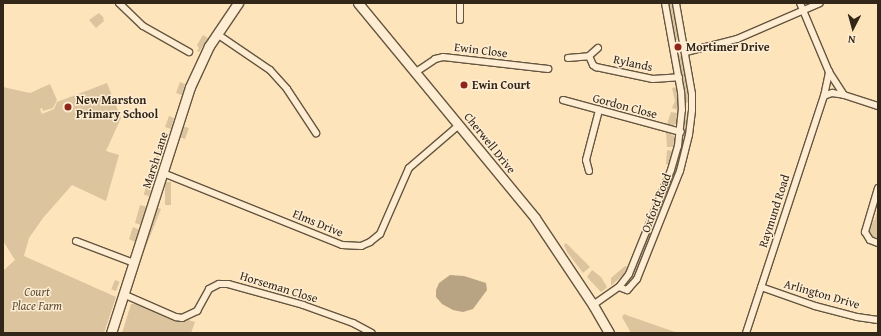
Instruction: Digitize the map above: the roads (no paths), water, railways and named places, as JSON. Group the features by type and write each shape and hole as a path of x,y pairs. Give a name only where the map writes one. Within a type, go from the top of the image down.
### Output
{"main road":[{"name":"Marsh Lane","path":"111,333 190,87 206,53 238,3"},
{"name":"Cherwell Drive","path":"358,3 552,240 593,305 608,333"}],"street":[{"path":"460,3 460,20"},
{"name":"Oxford Road","path":"593,305 619,287 629,274 671,170 680,132 682,110 679,77 664,3"},
{"name":"Oxford Road","path":"619,287 627,290 637,278 683,161 692,110 692,94 686,52 676,3"},
{"path":"800,3 830,72 844,95"},
{"path":"686,52 736,39 820,3"},
{"path":"121,4 143,26 189,52"},
{"path":"217,34 270,70 287,89 316,133"},
{"name":"Rylands","path":"598,48 589,56 596,67 653,79 679,77"},
{"path":"568,58 589,56"},
{"name":"Ewin Close","path":"416,72 435,59 442,57 548,69"},
{"name":"Raymund Road","path":"746,333 824,96 830,72"},
{"path":"824,96 832,93 844,95 878,106"},
{"name":"Gordon Close","path":"563,100 680,132"},
{"path":"589,171 586,160 599,110"},
{"path":"682,110 692,110"},
{"name":"Elms Drive","path":"163,173 342,245 361,246 372,241 380,234 409,168 459,125"},
{"path":"878,188 865,232 870,240 878,242"},
{"path":"76,241 134,263"},
{"name":"Horseman Close","path":"123,294 176,317 182,318 197,311 206,292 212,287 228,284 303,305 353,323 372,333"},
{"name":"Arlington Drive","path":"760,287 814,306 857,317 878,320"}],"place":[{"name":"Mortimer Drive","path":"678,47"},
{"name":"Ewin Court","path":"464,85"},
{"name":"New Marston Primary School","path":"68,107"}],"park label":[{"name":"Court Place Farm","path":"37,299"}]}
